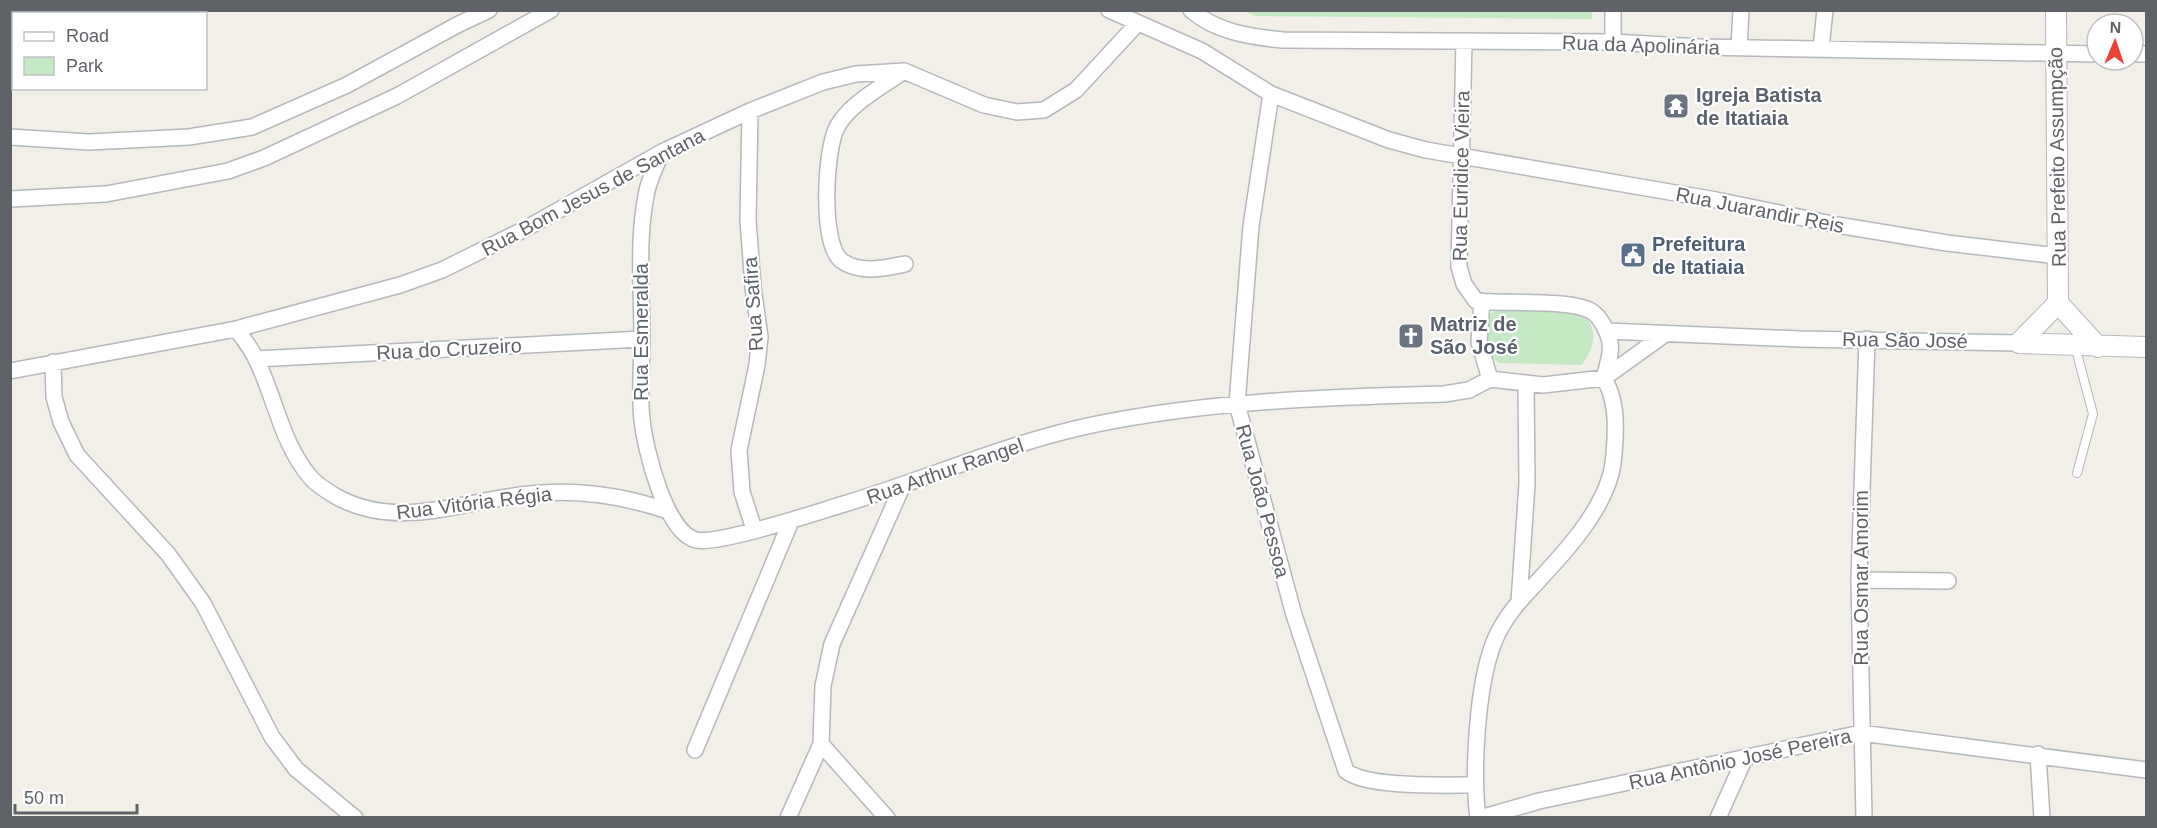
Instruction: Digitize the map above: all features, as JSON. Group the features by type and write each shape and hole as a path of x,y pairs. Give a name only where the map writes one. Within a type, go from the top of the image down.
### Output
{"street":[{"path":"10,137 89,142 189,137 252,127 347,86 457,17 489,10"},
{"path":"10,199 106,194 184,181 246,165 397,96 551,10"},
{"name":"Rua Juarandir Reis","path":"1110,10 1202,51 1271,94 1389,140 1462,158 1716,200 1837,225 1947,243 2058,256"},
{"name":"Rua da Apolinária","path":"1191,10 1199,17 1246,36 1315,40 1613,42 2085,54"},
{"path":"1613,10 1613,42"},
{"path":"1739,47 1741,10"},
{"path":"1821,48 1825,10"},
{"name":"Rua Prefeito Assumpção","path":"2056,10 2058,303"},
{"name":"Rua Bom Jesus de Santana","path":"10,371 236,328 351,300 442,270 525,229 662,152 750,111 823,82 856,74 904,71 984,105 1017,112 1044,110 1057,104 1076,90 1137,24"},
{"name":"Rua Euridice Vieira","path":"1464,41 1460,267 1464,284 1472,297 1482,302"},
{"path":"904,71 852,110 837,128 829,156 828,189 831,240 837,256 851,266 869,268 905,264"},
{"name":"Rua João Pessoa","path":"1271,94 1251,226 1237,404 1294,615 1346,771 1353,777 1393,783 1474,785"},
{"name":"Rua Safira","path":"750,111 749,239 760,337 757,365 739,450 742,492 754,529"},
{"name":"Rua Esmeralda","path":"662,152 646,193 641,231 641,419 648,454 668,511"},
{"path":"1479,818 1474,785 1478,730 1487,665 1493,643 1505,619 1587,520 1602,497 1610,478 1616,414 1612,392 1604,378 1610,354 1607,331 1594,313 1582,307 1482,302 1479,342 1490,379 1526,385 1559,384 1604,378 1664,335"},
{"path":"2019,343 2058,303 2098,347"},
{"name":"Rua Vitória Régia","path":"236,328 256,359 283,433 298,460 313,480 357,506 387,514 410,513 514,496 575,493 635,500 668,511"},
{"name":"Rua São José","path":"1607,331 1664,335 2146,347"},
{"name":"Rua do Cruzeiro","path":"256,359 642,339"},
{"name":"Rua Osmar Amorim","path":"1864,818 1859,580 1867,339"},
{"path":"53,362 54,397 62,422 77,454 168,554 203,603 272,737 296,769 356,818"},
{"name":"Rua Arthur Rangel","path":"668,511 686,535 697,540 712,539 790,521 902,487 978,459 1090,426 1237,404 1444,394 1469,390 1490,379"},
{"path":"1519,602 1527,484 1526,385"},
{"path":"788,818 821,744 823,686 832,644 902,487"},
{"path":"694,750 790,521"},
{"path":"1859,580 1948,581"},
{"name":"Rua Antônio José Pereira","path":"1479,818 1550,799 1744,760 1861,733 2038,754 2146,770"},
{"path":"821,744 887,818"},
{"path":"2038,754 2042,818"},
{"path":"1718,818 1744,760"}],"lane":[{"path":"2075,346 2093,414 2077,472"}],"green space":[{"path":"1244,11 1592,11 1592,19 1256,16"},
{"path":"1497,308 1581,312 1591,324 1593,331 1590,351 1581,365 1499,363 1486,352 1484,320"}],"place":[{"name":"Igreja Batista de Itatiaia","path":"1676,106"},
{"name":"Prefeitura de Itatiaia","path":"1633,255"},
{"name":"Matriz de São José","path":"1411,336"}]}
